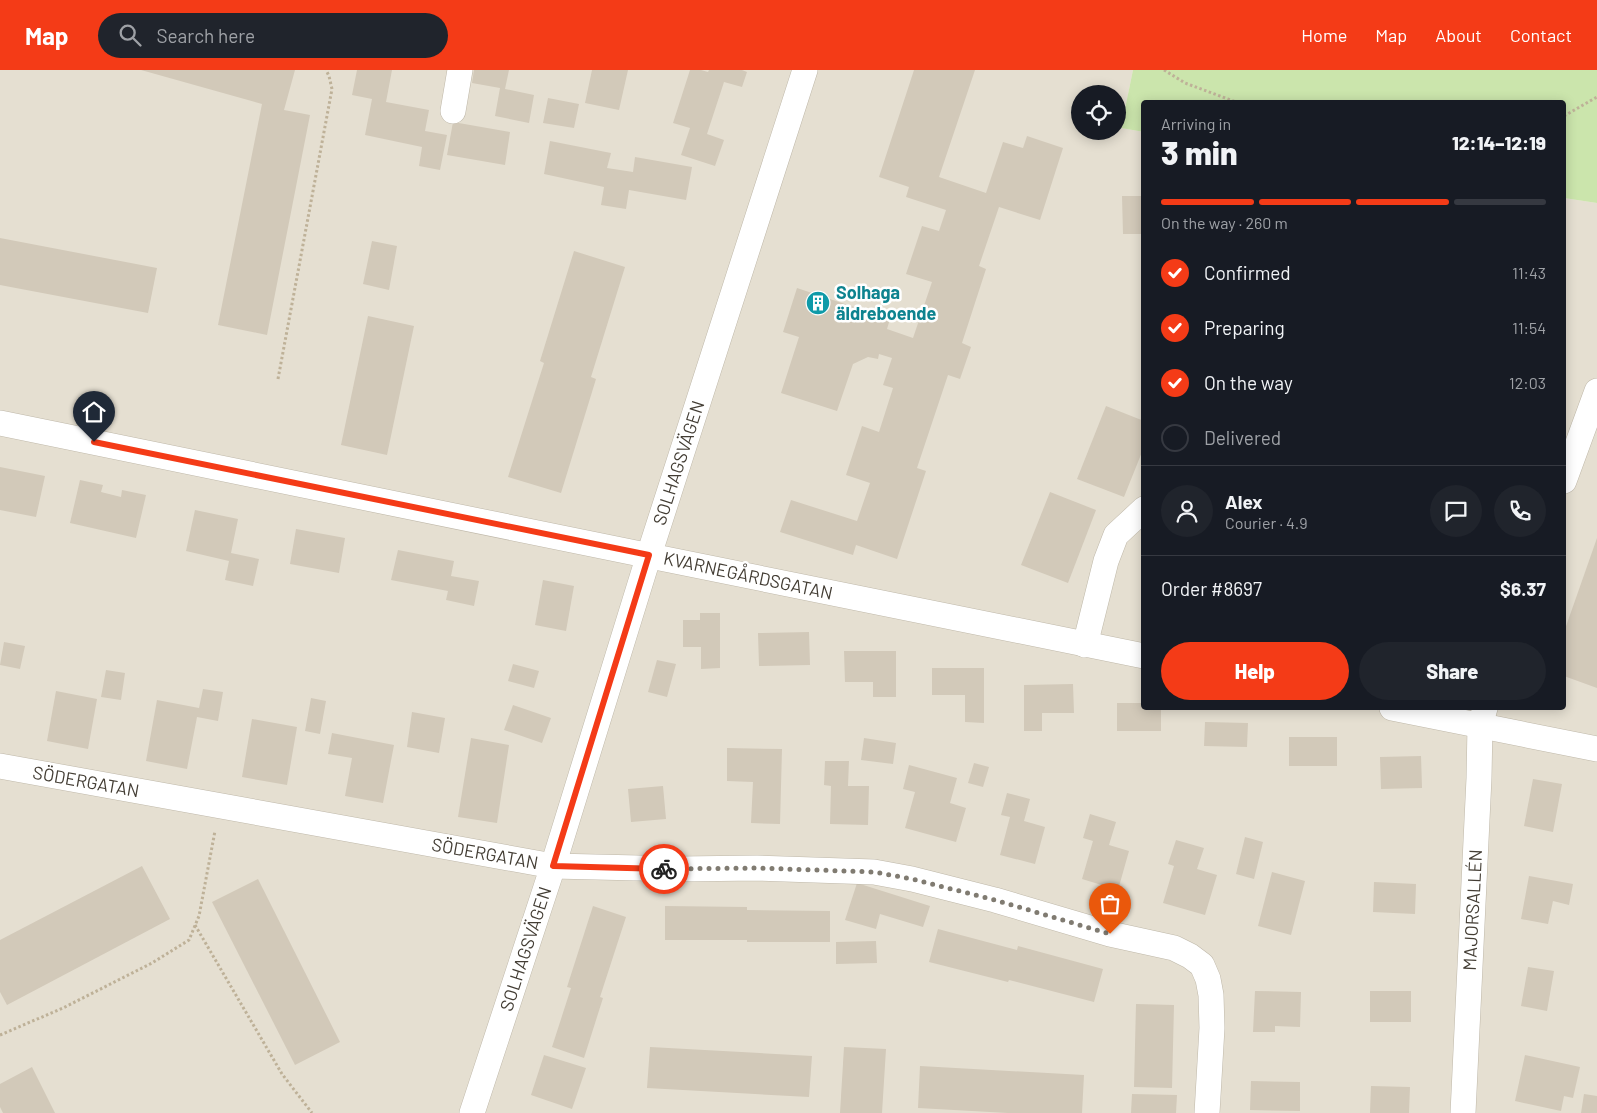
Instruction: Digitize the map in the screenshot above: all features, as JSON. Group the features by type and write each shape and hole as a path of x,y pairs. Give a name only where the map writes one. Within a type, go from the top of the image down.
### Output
{"street":[{"path":"453,111 460,70"},
{"name":"SOLHAGSVÄGEN","path":"472,1113 553,866 649,555 805,70"},
{"path":"1566,476 1597,391"},
{"name":"KVARNEGÅRDSGATAN","path":"0,423 649,555 839,596 1141,655"},
{"path":"1085,645 1106,561 1116,535 1141,511"},
{"path":"1412,710 1482,717 1597,749"},
{"name":"MAJORSALLÉN","path":"1463,1113 1482,717"},
{"name":"SÖDERGATAN","path":"0,766 553,866 681,869 757,868 874,872 912,879 995,900 1110,934 1174,948 1190,956 1202,966 1208,978 1211,995 1212,1028 1207,1113"}],"path":[{"path":"278,379 332,89 330,76 326,70"},
{"path":"1164,70 1185,83 1231,100"},
{"path":"1566,115 1597,97"},
{"path":"0,1035 63,1008 152,963 189,940 199,916 220,806"},
{"path":"195,925 282,1074 312,1113"}],"shaded area":[{"path":"0,70 1133,70 1126,104 1126,85 1071,85 1071,140 1126,140 1126,129 1141,131 1141,710 1566,710 1566,198 1597,203 1597,1113 0,1113"}],"green space":[{"path":"1133,70 1597,70 1597,203 1566,198 1566,100 1141,100 1141,131 1126,129 1126,104"}],"building":[{"path":"141,70 295,70 284,110 310,115 267,335 218,325 262,104"},
{"path":"357,70 392,70 386,102 429,110 425,131 447,135 440,170 419,166 422,147 365,135 372,99 352,95"},
{"path":"474,70 509,70 505,89 534,95 529,123 495,116 500,88 472,83"},
{"path":"592,70 628,70 619,110 585,103"},
{"path":"690,70 708,72 709,70 742,70 747,72 742,87 724,82 707,134 724,140 715,166 681,155 690,128 673,123"},
{"name":"Solhaga äldreboende","path":"914,70 975,70 939,177 986,193 1003,142 1023,148 1027,136 1063,148 1040,220 999,207 979,266 986,269 962,343 971,347 960,379 948,375 917,468 926,471 897,559 856,545 853,555 780,532 791,500 857,521 870,483 846,475 862,426 879,432 893,388 883,385 892,358 879,354 878,359 868,357 853,364 837,411 781,393 799,337 783,332 797,288 890,319 887,329 913,338 932,282 906,274 922,226 939,231 946,210 906,197 909,187 879,177"},
{"path":"548,98 579,104 574,128 543,123"},
{"path":"453,122 510,132 505,165 447,155"},
{"path":"550,141 611,153 607,168 633,172 635,157 692,167 686,200 629,190 626,209 601,205 604,187 544,174"},
{"path":"1122,196 1141,196 1141,234 1123,234"},
{"path":"0,238 157,268 148,313 0,285"},
{"path":"372,241 397,246 389,290 363,284"},
{"path":"574,251 625,267 591,377 596,379 561,493 508,477 544,363 540,361"},
{"path":"368,316 414,326 387,455 341,445"},
{"path":"1106,406 1141,420 1141,454 1124,497 1077,479"},
{"path":"0,467 45,476 36,517 0,510"},
{"path":"80,480 103,485 101,492 121,497 122,490 146,495 136,538 70,523"},
{"path":"1050,492 1096,510 1068,583 1021,565"},
{"path":"195,510 238,519 231,553 259,559 253,586 225,580 229,561 186,551"},
{"path":"296,529 345,538 339,573 290,564"},
{"path":"1597,538 1597,688 1566,677 1566,626"},
{"path":"398,550 454,561 451,576 479,581 474,606 446,600 448,591 391,580"},
{"path":"543,580 574,586 566,631 535,625"},
{"path":"700,613 720,613 720,668 701,669 701,647 683,647 683,620 700,620"},
{"path":"809,632 810,665 759,666 758,633"},
{"path":"4,642 25,646 20,669 0,665"},
{"path":"844,651 896,651 896,697 873,697 873,682 845,682"},
{"path":"657,660 676,664 667,697 648,692"},
{"path":"513,664 539,671 534,688 508,681"},
{"path":"932,668 984,668 984,723 965,722 965,695 932,695"},
{"path":"106,670 125,673 121,700 101,697"},
{"path":"1073,684 1074,713 1042,713 1042,731 1024,731 1024,685"},
{"path":"203,689 223,692 218,721 197,717 187,769 146,761 157,700 199,708"},
{"path":"56,691 97,699 88,749 47,741"},
{"path":"311,698 326,701 320,734 305,731"},
{"path":"1117,703 1141,703 1141,710 1161,710 1161,731 1117,731"},
{"path":"513,705 551,718 542,743 504,730"},
{"path":"412,712 445,718 439,753 407,747"},
{"path":"252,719 297,727 287,785 242,777"},
{"path":"1205,722 1248,723 1247,747 1204,746"},
{"path":"332,733 394,745 383,803 345,796 352,758 328,754"},
{"path":"1289,737 1337,737 1337,766 1289,766"},
{"path":"471,738 509,745 497,823 458,817"},
{"path":"864,738 896,743 893,764 861,760"},
{"path":"727,748 782,749 780,824 751,823 753,782 727,781"},
{"path":"1421,756 1422,788 1381,789 1380,757"},
{"path":"825,761 849,761 848,786 869,786 868,825 830,824 831,786 824,785"},
{"path":"974,763 989,767 983,787 968,783"},
{"path":"909,765 957,778 950,803 966,808 956,842 905,828 915,792 903,789"},
{"path":"1533,779 1562,784 1553,832 1524,826"},
{"path":"663,786 666,819 631,822 628,789"},
{"path":"1007,793 1030,799 1024,821 1045,827 1035,864 1000,855 1010,817 1001,815"},
{"path":"1090,814 1116,822 1109,845 1129,851 1118,890 1082,879 1093,841 1083,838"},
{"path":"1245,837 1263,842 1254,879 1236,874"},
{"path":"1176,840 1204,848 1197,869 1217,875 1205,915 1163,903 1174,866 1168,864"},
{"path":"142,866 170,919 7,1005 0,992 0,940"},
{"path":"1272,872 1305,881 1291,935 1258,926"},
{"path":"1529,876 1573,884 1569,905 1553,901 1548,924 1521,919"},
{"path":"258,879 340,1042 295,1065 212,902"},
{"path":"1374,882 1416,884 1415,914 1373,912"},
{"path":"857,883 930,906 923,927 880,914 876,929 845,920"},
{"path":"593,906 626,917 600,997 603,998 584,1058 552,1047 571,988 567,987"},
{"path":"665,906 747,907 747,910 830,911 830,942 665,940"},
{"path":"938,929 1017,950 1018,946 1103,969 1094,1002 929,962"},
{"path":"876,941 877,963 836,964 836,942"},
{"path":"1528,967 1554,971 1547,1011 1521,1006"},
{"path":"1255,991 1301,992 1300,1027 1275,1026 1275,1032 1253,1032"},
{"path":"1370,991 1411,991 1411,1022 1370,1022"},
{"path":"1136,1004 1174,1005 1172,1088 1134,1087"},
{"path":"650,1047 812,1056 809,1097 647,1088"},
{"path":"844,1047 886,1049 882,1113 840,1113"},
{"path":"544,1055 586,1068 572,1109 531,1095"},
{"path":"1525,1055 1580,1067 1573,1098 1564,1096 1561,1111 1515,1101"},
{"path":"920,1066 1084,1075 1082,1113 1008,1113 918,1108"},
{"path":"32,1067 55,1113 3,1113 0,1107 0,1084"},
{"path":"1251,1081 1300,1082 1300,1111 1250,1110"},
{"path":"1371,1086 1410,1087 1409,1113 1370,1113"},
{"path":"1132,1094 1177,1095 1176,1113 1131,1113"},
{"path":"1584,1094 1597,1096 1597,1113 1581,1113"}],"way so far":[{"path":"664,869 757,868 874,872 912,879 995,900 1110,934"}],"place":[{"name":"Solhaga äldreboende","path":"818,303"}],"route":[{"path":"94,442 649,555 553,866 664,869"}]}
